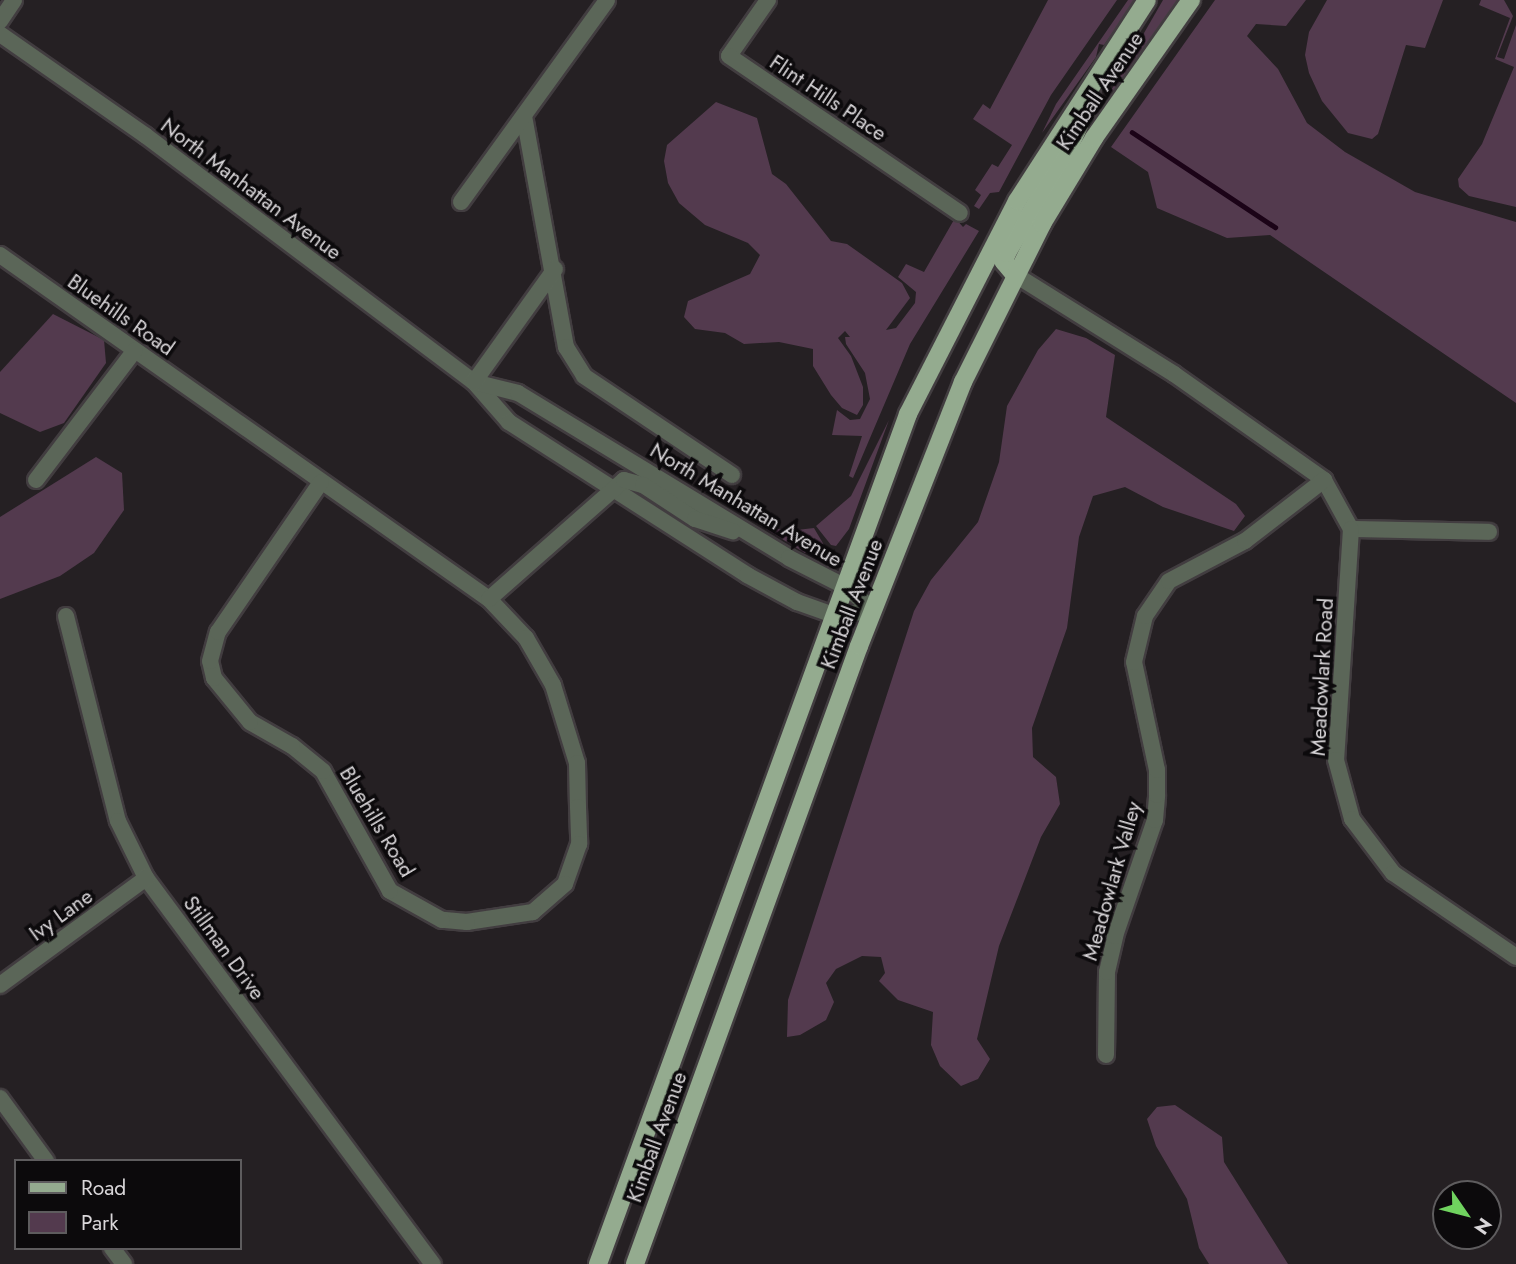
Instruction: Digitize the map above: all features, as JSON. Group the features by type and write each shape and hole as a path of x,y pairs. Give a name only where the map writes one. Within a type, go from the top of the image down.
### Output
{"main road":[{"name":"Kimball Avenue","path":"598,1264 836,616 881,484 927,371 1017,201 1147,0"},
{"name":"Kimball Avenue","path":"635,1264 873,610 963,382 1014,274 1094,138 1191,0"},
{"path":"1014,274 1007,271 1007,253 1069,147 1117,43"}],"street":[{"path":"0,21 14,0"},
{"path":"461,202 607,0"},
{"name":"Flint Hills Place","path":"768,0 729,56 960,213"},
{"name":"North Manhattan Avenue","path":"0,34 157,144 474,382 509,422 747,575 836,616"},
{"path":"524,116 555,269 566,347 584,376 732,475"},
{"name":"Bluehills Road","path":"1,258 489,599 526,638 553,685 577,763 579,844 565,884 533,912 467,922 442,920 390,891 323,771 292,746 250,722 214,678 209,661 218,632 321,482"},
{"path":"474,382 555,269"},
{"path":"1014,274 1174,374 1324,480 1351,529 1489,531"},
{"path":"36,480 135,350"},
{"name":"North Manhattan Avenue","path":"474,382 518,393 759,539 846,587 873,610"},
{"path":"489,599 611,488 624,480 643,485 695,519 759,539"},
{"name":"Meadowlark Valley","path":"1105,1055 1107,972 1115,936 1154,821 1157,794 1157,770 1134,662 1145,616 1169,581 1245,541 1324,480"},
{"name":"Meadowlark Road","path":"1351,529 1336,760 1352,819 1393,873 1516,957"},
{"path":"836,616 873,610"},
{"name":"Stillman Drive","path":"66,617 118,821 146,878 433,1264"},
{"name":"Ivy Lane","path":"0,985 146,878"},
{"path":"0,1097 45,1159"}],"green space":[{"path":"1048,0 1117,0 1051,95 999,192 990,193 979,209 974,206 981,195 975,190 992,164 998,167 1012,145 973,119 983,104 990,109"},
{"path":"1128,0 1136,0 1104,45 1099,44 1096,57 1042,133 1056,104"},
{"path":"1163,0 1180,0 1113,97 1109,94"},
{"path":"1215,0 1306,0 1286,26 1256,24 1247,36 1278,69 1307,123 1345,152 1415,192 1516,222 1516,403 1270,235 1227,238 1157,208 1148,172 1111,147"},
{"path":"1327,0 1443,0 1425,48 1406,45 1378,134 1372,139 1348,133 1322,101 1309,73 1305,55 1309,32"},
{"path":"1481,0 1504,0 1513,16 1497,57 1504,59 1516,25 1516,207 1469,196 1459,187 1458,179 1482,144 1514,67 1495,59 1510,18 1479,5"},
{"path":"716,102 757,118 772,174 786,184 831,241 847,244 902,283 910,298 886,330 896,328 915,303 916,292 898,277 906,264 924,272 955,218 963,227 966,224 979,231 910,344 853,478 849,476 862,436 832,435 837,410 850,420 860,419 870,399 865,373 846,344 845,337 850,337 845,331 838,338 851,356 863,387 863,405 857,415 842,408 831,395 813,366 813,349 779,342 744,344 725,333 695,329 684,317 688,301 750,274 760,255 748,243 705,225 679,203 668,183 664,161 667,145"},
{"path":"53,314 104,340 106,363 64,423 40,432 0,413 0,372"},
{"path":"1056,329 1086,338 1115,355 1106,417 1236,504 1245,516 1234,531 1163,507 1125,487 1093,496 1079,537 1067,628 1032,728 1033,757 1056,777 1060,804 1041,837 999,946 977,1039 990,1059 978,1079 961,1086 940,1066 931,1045 933,1012 898,1000 879,981 885,973 881,957 862,956 836,969 826,983 834,1002 826,1020 800,1035 787,1037 788,1000 914,611 931,580 978,522 999,462 1007,406 1038,350"},
{"path":"889,420 849,529 836,546 831,545 816,526 851,496"},
{"path":"96,457 122,473 124,510 94,553 60,576 0,599 0,517"},
{"path":"759,525 788,531 814,528 824,545 820,554 805,553"},
{"path":"1175,1105 1222,1137 1224,1162 1288,1264 1209,1264 1199,1248 1187,1199 1156,1146 1147,1119 1157,1107"}],"waterway":[{"path":"1132,132 1275,227"}]}
